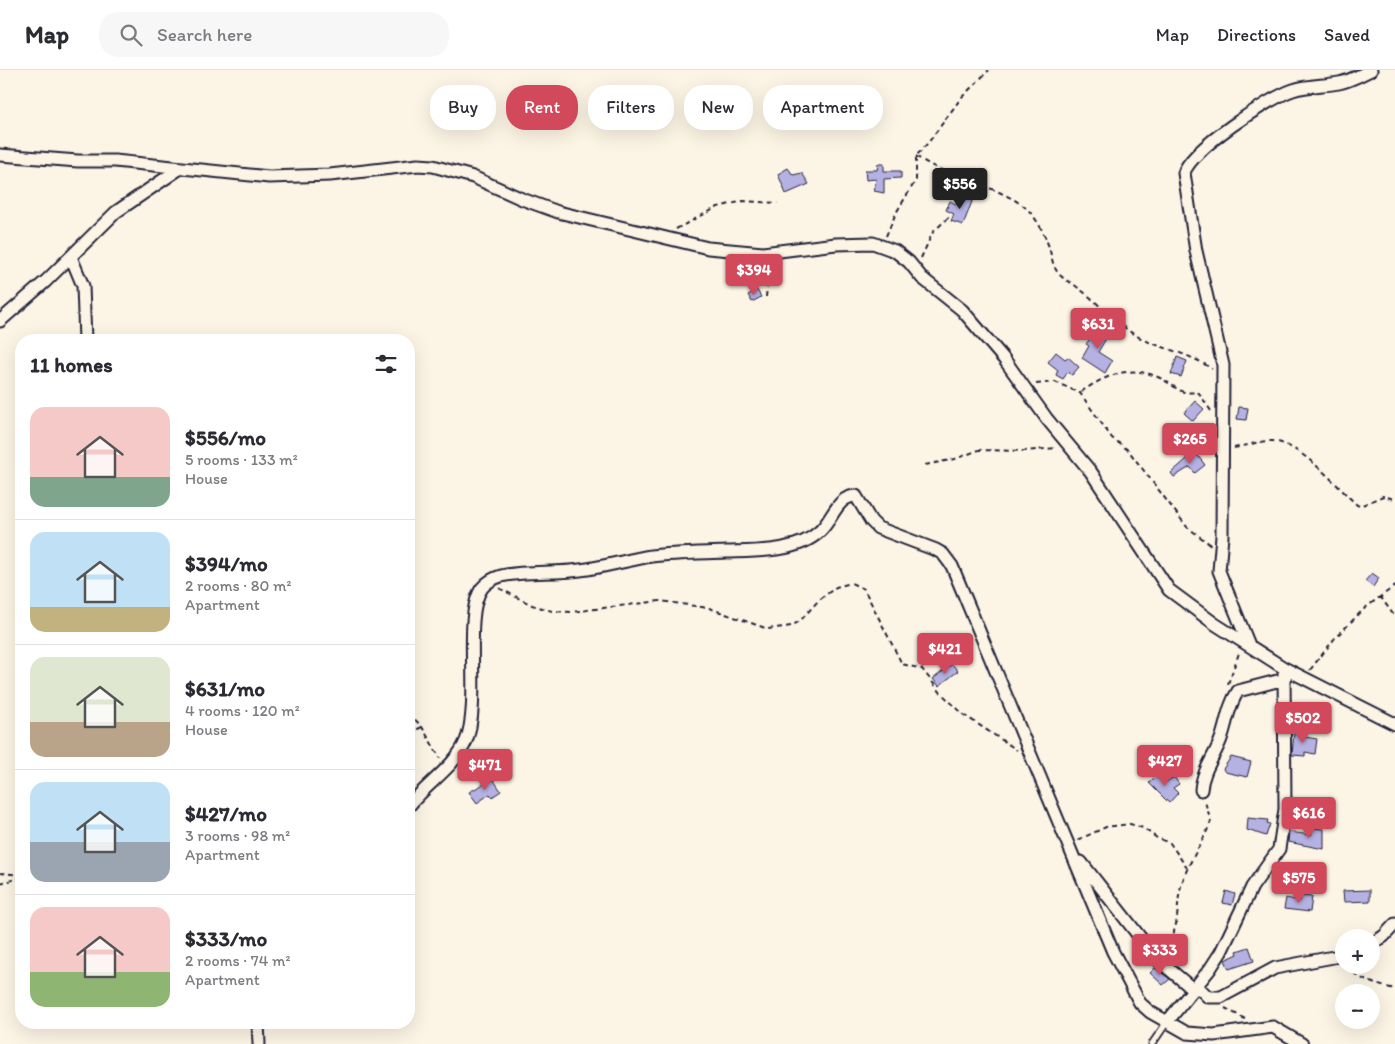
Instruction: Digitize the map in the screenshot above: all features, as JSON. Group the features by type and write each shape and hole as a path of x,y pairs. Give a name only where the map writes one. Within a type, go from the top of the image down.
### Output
{"street":[{"path":"1245,643 1219,571 1224,378 1222,354 1196,250 1184,173 1186,167 1208,145 1277,97 1301,87 1346,81 1371,70"},
{"path":"0,155 78,161 115,161 179,169 303,178 418,165 433,166 473,177 522,199 558,212 664,238 730,251 763,253 836,244 873,243 882,245 895,251 922,278 962,310 1004,359 1091,472 1169,590 1285,673 1304,677 1395,724"},
{"path":"0,322 127,203 179,169"},
{"path":"71,257 83,286 85,334"},
{"path":"415,800 462,750 470,728 474,685 474,612 478,595 489,581 504,576 579,570 652,556 763,551 782,548 813,536 821,530 842,501 849,496 856,496 878,528 936,550 943,554 952,566 1029,754 1071,848 1113,952 1133,994 1150,1012 1187,1033 1201,1035 1273,1027 1302,1044"},
{"path":"1201,790 1204,776 1221,739 1234,697 1242,688 1285,673"},
{"path":"1166,1022 1196,988 1221,952 1252,887 1279,849 1285,809 1285,673"},
{"path":"1071,848 1157,959 1208,997 1221,996 1275,968 1335,957"},
{"path":"1380,939 1395,924"},
{"path":"258,1029 259,1044"}],"lane":[{"path":"1152,1044 1166,1022"}],"path":[{"path":"882,245 896,213 916,180 916,156 928,143 961,98 989,70"},
{"path":"916,156 956,176 995,189 1025,206 1044,236 1053,265 1059,274 1078,287 1132,333 1148,342 1184,353 1224,378"},
{"path":"664,238 694,217 718,207 743,200 778,203"},
{"path":"912,267 920,259 933,232 951,215"},
{"path":"766,297 774,267 785,250"},
{"path":"1080,392 1100,380 1123,371 1152,375 1185,392 1199,393 1222,424"},
{"path":"1025,388 1042,382 1055,382 1080,392 1107,433 1128,450 1187,527 1220,551"},
{"path":"1222,451 1271,441 1283,444 1322,472 1357,505 1360,506 1383,496 1395,499"},
{"path":"925,465 955,459 979,450 1024,451 1070,446"},
{"path":"489,581 520,600 552,611 571,612 660,601 709,608 768,629 795,624 836,587 851,583 864,589 902,664 922,669 941,693 964,715 1009,746 1029,754"},
{"path":"1304,677 1335,638 1380,596 1395,586"},
{"path":"1380,596 1395,617"},
{"path":"1234,697 1227,689 1245,643"},
{"path":"415,719 422,727 446,768"},
{"path":"415,730 422,727"},
{"path":"1157,959 1176,929 1180,889 1211,821 1201,790"},
{"path":"1071,848 1106,827 1130,824 1143,828 1157,838 1170,843 1188,868"},
{"path":"0,873 15,875"},
{"path":"0,883 15,878"},
{"path":"1355,974 1363,979 1395,989"},
{"path":"1208,997 1262,1028"}],"building":[{"path":"878,164 884,164 884,171 901,171 901,178 884,179 884,193 874,191 876,179 866,180 865,170 877,170"},
{"path":"788,168 793,175 802,173 809,184 786,194 778,174"},
{"path":"964,196 973,199 963,225 951,221 954,214 946,210 950,201 960,206"},
{"path":"757,290 761,297 752,302 748,295"},
{"path":"1100,325 1110,332 1098,352 1112,361 1105,373 1082,358 1089,346 1086,344"},
{"path":"1056,352 1065,359 1068,357 1079,367 1072,375 1068,372 1063,379 1056,375 1058,370 1048,362"},
{"path":"1177,357 1187,361 1181,377 1171,374"},
{"path":"1195,401 1204,409 1193,421 1184,413"},
{"path":"1239,407 1248,408 1246,420 1237,419"},
{"path":"1195,452 1205,465 1195,473 1190,467 1174,477 1171,473"},
{"path":"1372,573 1379,578 1373,587 1365,581"},
{"path":"952,664 958,671 939,686 933,679"},
{"path":"1305,731 1305,737 1317,739 1315,754 1305,752 1305,756 1292,755 1294,732"},
{"path":"1231,757 1251,762 1247,777 1225,772 1223,769"},
{"path":"1158,774 1166,782 1174,777 1179,784 1173,788 1178,793 1169,803 1149,783"},
{"path":"493,779 501,791 492,797 490,794 477,803 469,792"},
{"path":"1248,818 1268,820 1267,823 1270,824 1266,836 1247,830"},
{"path":"1312,828 1324,829 1324,849 1288,842 1289,832 1311,835"},
{"path":"1370,890 1370,901 1344,902 1343,891"},
{"path":"1226,891 1235,894 1232,905 1223,903"},
{"path":"1301,896 1312,897 1310,912 1284,909 1286,898 1300,901"},
{"path":"1249,947 1254,961 1229,969 1225,960 1238,954 1237,951"},
{"path":"1155,968 1170,979 1163,985 1150,973"}]}
